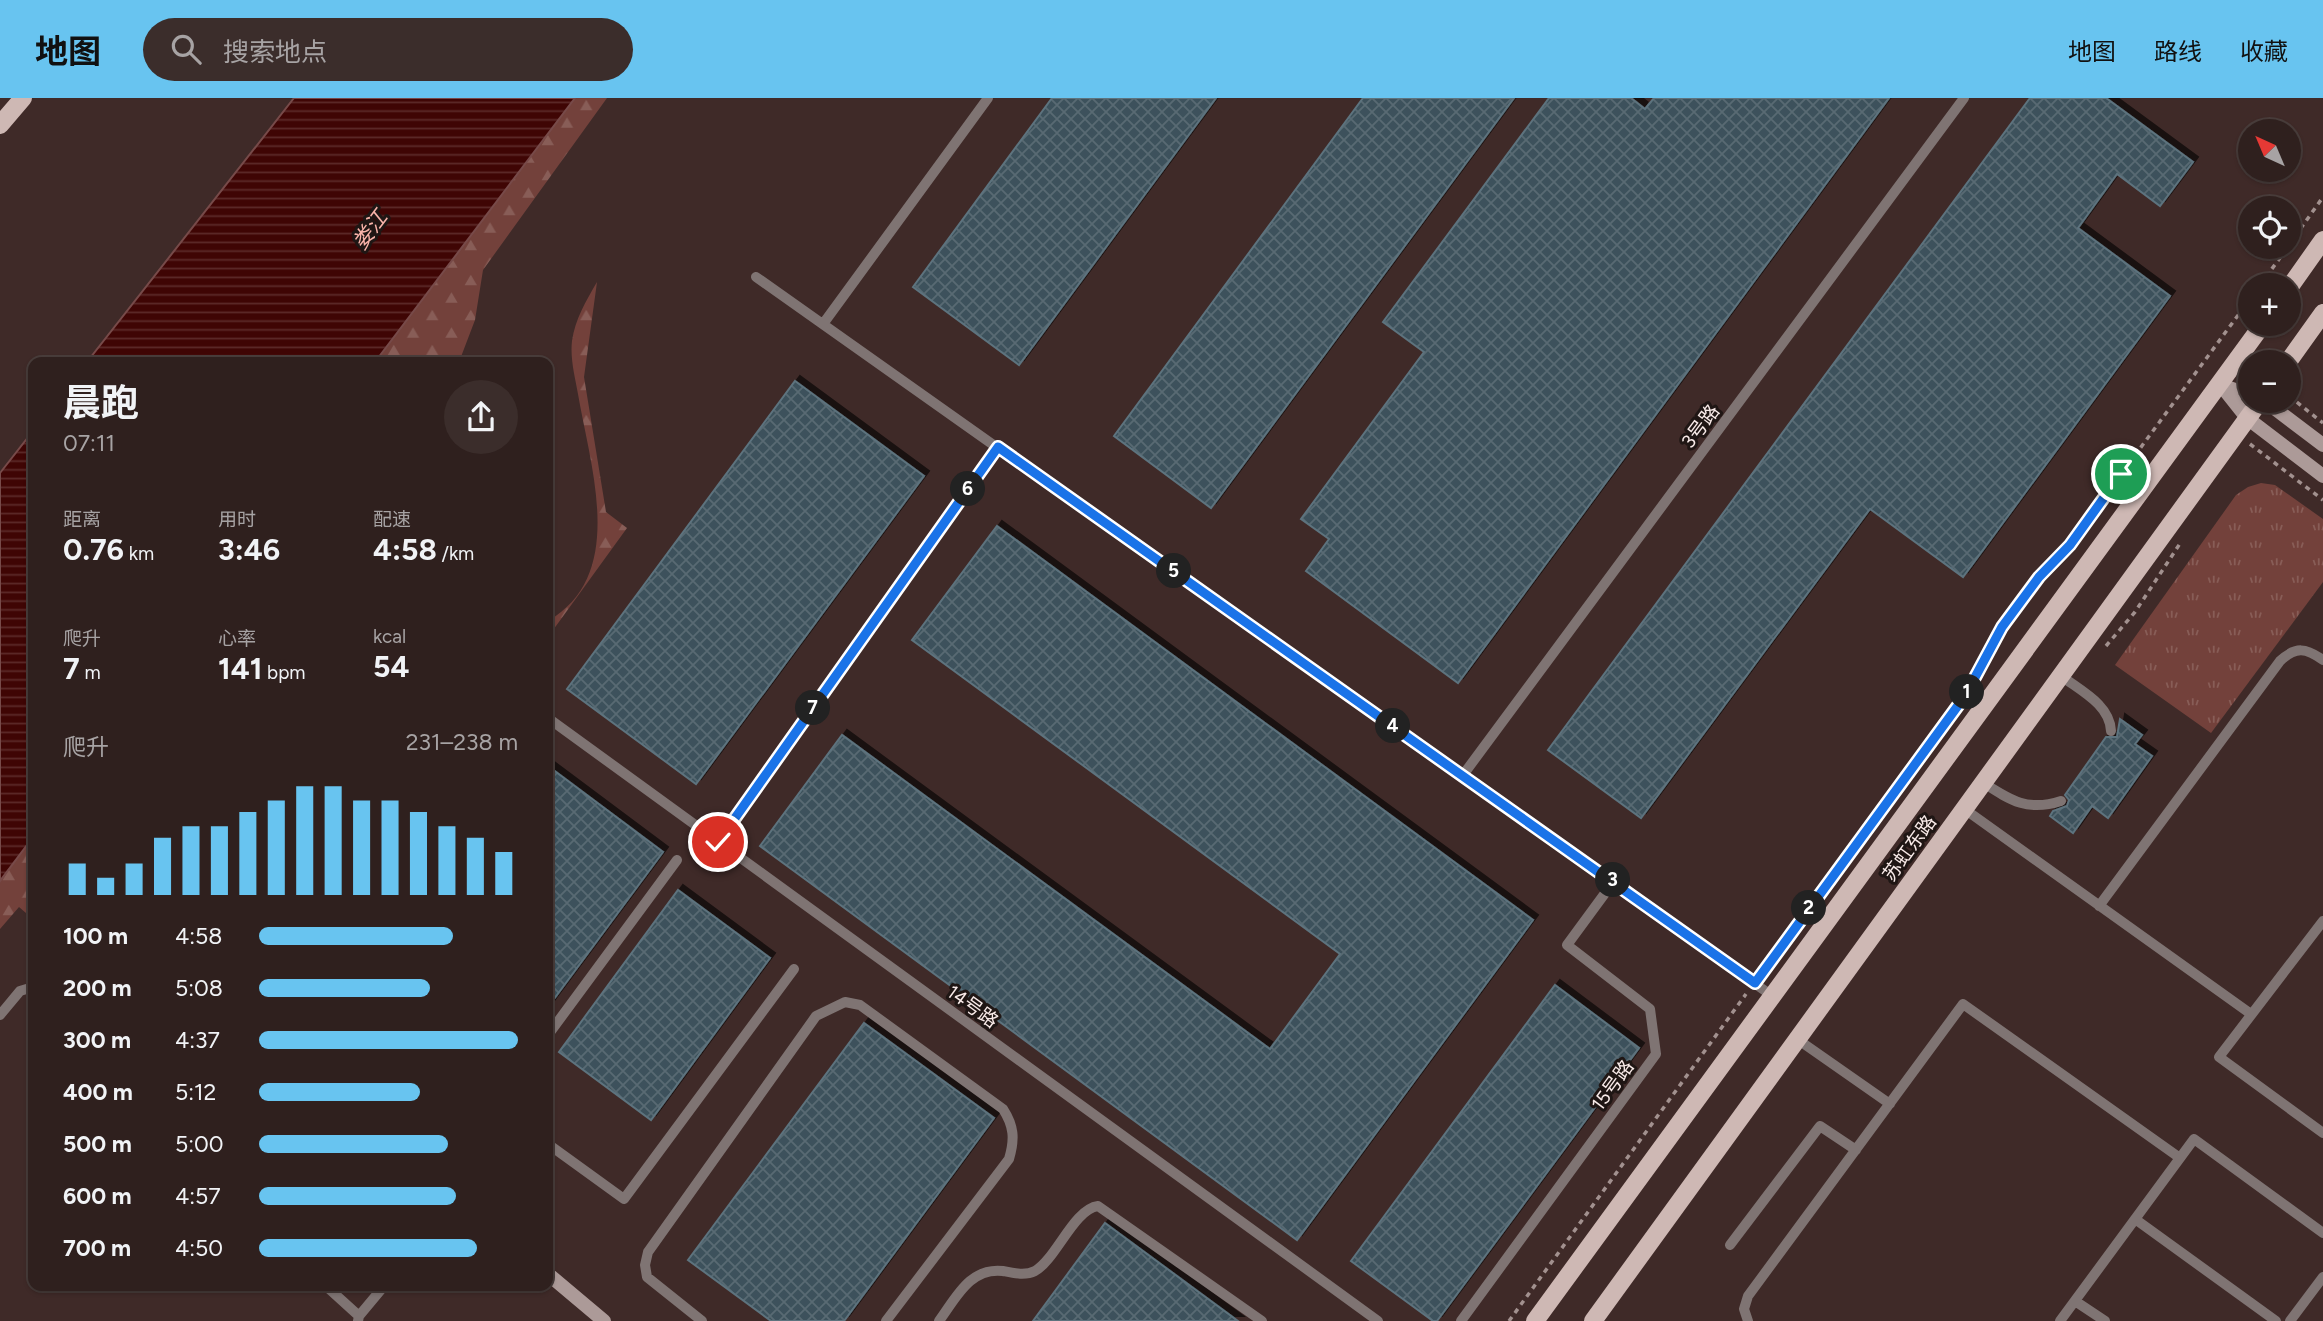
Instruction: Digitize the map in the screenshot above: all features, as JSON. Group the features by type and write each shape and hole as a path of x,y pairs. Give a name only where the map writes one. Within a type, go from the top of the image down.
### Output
{"main road":[{"path":"0,125 23,98"},
{"path":"2300,273 2323,240"},
{"path":"2297,350 2323,313"},
{"path":"2220,384 2254,336"},
{"path":"2220,384 2238,391"},
{"path":"2220,384 2247,418 2323,476"},
{"name":"苏虹东路","path":"1535,1321 2220,384"},
{"name":"苏虹东路","path":"1593,1321 2251,413"},
{"path":"2279,413 2323,445"},
{"path":"553,1278 604,1321"}],"lane":[{"path":"823,324 988,98"},
{"name":"3号路","path":"1463,775 1964,98"},
{"path":"757,277 1614,881 1771,995"},
{"path":"718,842 998,447"},
{"path":"2099,906 2280,661 2291,651 2305,649 2323,660"},
{"path":"2060,675 2104,710 2110,721 2111,731"},
{"name":"14号路","path":"553,722 1378,1321"},
{"path":"1982,782 2015,804 2029,807 2061,801"},
{"path":"1963,808 2250,1014"},
{"path":"553,1028 677,860"},
{"name":"15号路","path":"1461,1321 1656,1054 1650,1009 1567,945 1614,881"},
{"path":"2323,920 2219,1057 2323,1133"},
{"path":"553,1148 624,1199 794,969"},
{"path":"0,1015 20,991 28,989"},
{"path":"702,1321 647,1276 645,1265 648,1252 816,1016 845,1002 860,1005 1003,1108 1012,1123 1014,1143 1009,1159 886,1321"},
{"path":"1748,1321 1744,1309 1748,1297 1963,1004 2180,1158"},
{"path":"1797,1039 1890,1104"},
{"path":"1730,1245 1820,1126 1856,1150"},
{"path":"2060,1321 2194,1139 2323,1233"},
{"path":"939,1321 975,1277 995,1270 1022,1274 1034,1271 1086,1213 1098,1206 1262,1321"},
{"path":"2135,1219 2276,1321"},
{"path":"2290,1321 2323,1277"},
{"path":"331,1291 359,1318 380,1291"},
{"path":"2075,1301 2105,1321"}],"path":[{"path":"2301,228 2323,197"},
{"path":"1509,1321 1965,696 2002,627 2039,577 2070,545 2238,315"},
{"path":"2181,392 2202,407"},
{"path":"2301,406 2323,423"},
{"path":"2236,433 2323,500"}],"green space":[{"path":"575,98 607,98 483,270 475,320 461,357 379,357"},
{"path":"597,282 584,377 606,512 627,528 553,630 553,617 573,601 588,576 596,548 595,485 573,368 572,348 573,333"},
{"path":"2261,483 2275,485 2323,519 2323,582 2211,733 2115,665 2236,495"},
{"path":"28,844 28,915 19,907 0,929 0,881"}],"water":[{"name":"娄江","path":"294,98 575,98 379,357 91,357"},
{"path":"28,437 28,844 0,881 0,473"}],"building":[{"path":"1052,98 1216,98 1019,365 913,287"},
{"path":"1363,98 1514,98 1211,508 1114,436"},
{"path":"1549,98 1631,98 1645,109 1654,98 1889,98 1458,683 1306,571 1329,539 1301,519 1424,352 1383,322"},
{"path":"2030,98 2106,98 2193,162 2160,206 2117,174 2078,228 2170,296 1963,577 1870,509 1641,818 1548,750"},
{"path":"795,381 924,476 696,784 567,689"},
{"path":"997,526 1533,920 1297,1240 760,846 842,735 1270,1049 1340,954 912,640"},
{"path":"2120,719 2142,735 2135,744 2152,756 2108,818 2092,806 2073,833 2050,816 2053,811 2067,806 2069,800 2065,795 2106,737 2117,737"},
{"path":"553,770 663,852 553,1000"},
{"path":"678,890 770,958 651,1120 559,1052"},
{"path":"1555,985 1639,1048 1437,1321 1433,1321 1351,1261"},
{"path":"864,1023 994,1118 844,1321 771,1321 688,1260"},
{"path":"1105,1223 1238,1321 1033,1321"}],"route":[{"path":"718,842 998,447 1755,983 1965,696 2002,627 2039,577 2070,545 2121,474"}]}
